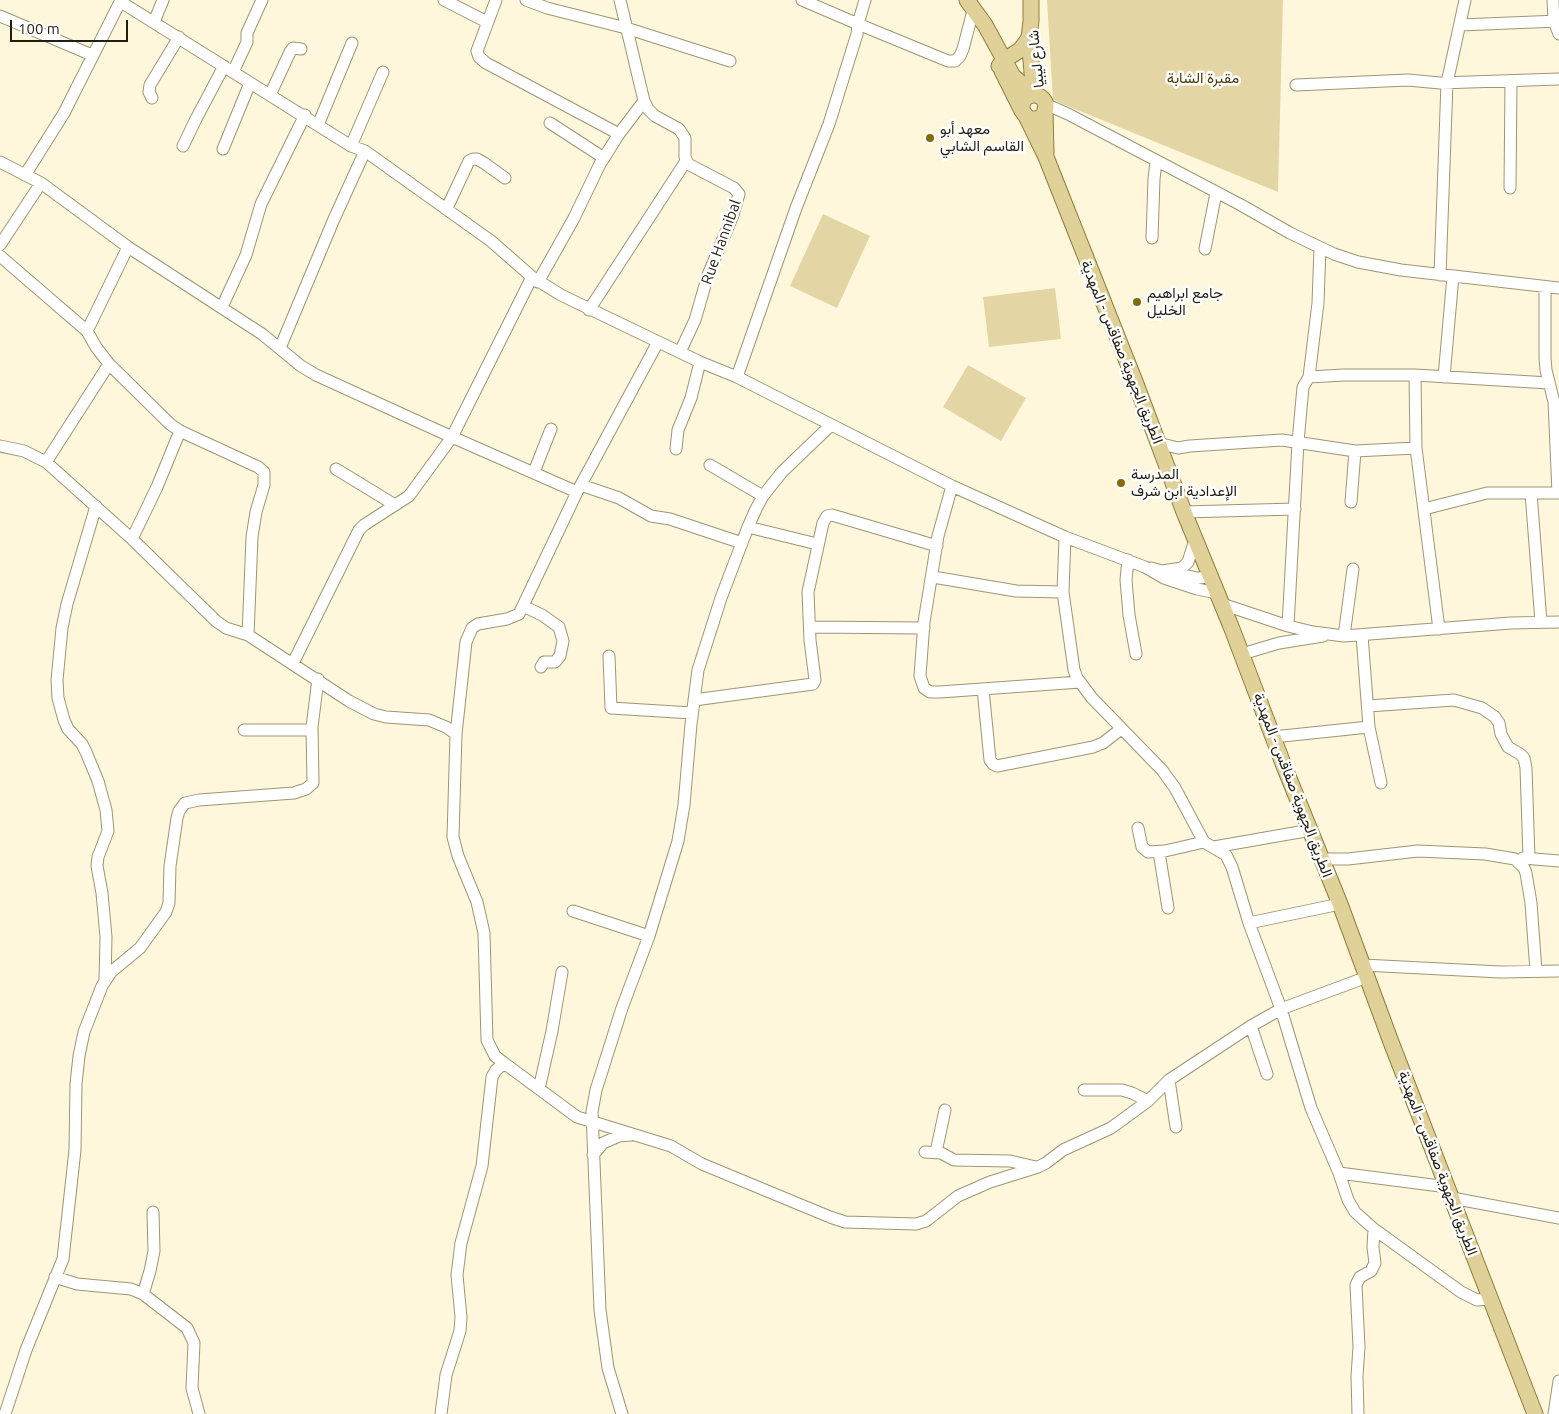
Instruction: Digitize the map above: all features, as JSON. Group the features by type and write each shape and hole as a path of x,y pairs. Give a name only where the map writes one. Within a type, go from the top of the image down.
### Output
{"main road":[{"name":"شارع ليبيا","path":"1031,0 1029,38 1041,102"},
{"name":"الطريق الجهوية صفاقس - المهدية","path":"970,5 985,26 1046,157 1195,540 1220,598 1340,904 1535,1414"},
{"name":"شارع ليبيا","path":"1031,21 1036,36 1041,102"},
{"path":"1002,63 1020,50 1029,38"},
{"name":"الطريق الجهوية صفاقس - المهدية","path":"1002,63 1041,102 1046,157"},
{"path":"1027,97 1041,102 1038,118 1031,118 1024,112 1022,103 1027,97"}],"street":[{"path":"154,22 164,0"},
{"path":"183,146 196,118 248,42 247,33 262,0"},
{"path":"444,0 487,22"},
{"path":"496,0 477,52 479,57 486,63 618,134"},
{"path":"526,0 575,16 626,28 730,61"},
{"path":"589,310 686,161 684,138 679,129 655,116 648,109 644,100 620,0"},
{"path":"802,0 948,61 955,61 963,49 970,5"},
{"path":"737,377 796,208 829,124 857,34 865,0"},
{"path":"1440,275 1447,83 1465,0"},
{"path":"1554,0 1559,34"},
{"path":"25,175 64,112 121,1 250,83 305,115 351,146 365,151 491,241 535,279 589,310 700,362 737,377 952,486 1064,536 1145,567 1164,578 1220,598 1288,626 1339,635"},
{"path":"0,16 92,55"},
{"path":"1460,25 1556,21"},
{"path":"152,98 149,92 150,85 178,37"},
{"path":"318,125 352,43"},
{"path":"270,95 290,52 293,48 301,49"},
{"path":"351,146 383,72"},
{"path":"1296,85 1322,82 1408,80 1447,83 1559,79"},
{"path":"1510,188 1511,81"},
{"path":"223,149 250,83"},
{"path":"293,663 359,530 409,496 452,436 535,279 574,218 604,158 618,134 644,100"},
{"path":"1041,102 1068,114 1320,248 1358,262 1440,275 1559,288"},
{"path":"222,307 246,255 255,219 261,204 305,115"},
{"path":"550,124 604,158"},
{"path":"280,348 334,219 365,151"},
{"path":"447,208 469,161 476,159 505,178"},
{"name":"Rue Hannibal","path":"680,352 695,320 708,275 722,244 738,198 734,188 688,164 686,161"},
{"path":"0,162 41,183 128,247 222,307 316,375 534,472 579,488 619,498 651,516 670,518 742,543"},
{"path":"1152,238 1156,162"},
{"path":"0,246 41,183"},
{"path":"1205,248 1216,193"},
{"path":"87,331 128,247"},
{"path":"1288,626 1298,442 1303,387 1309,377 1318,303 1320,248"},
{"path":"0,256 87,331 109,364 170,424 180,431 258,467 264,472 264,485 256,512 252,537 248,634"},
{"path":"1444,377 1453,276"},
{"path":"1424,509 1487,493 1559,493 1554,402 1546,370 1545,287"},
{"path":"658,342 579,488 519,614 514,617 478,624 469,633 466,642 456,734 454,842 477,902 484,933 487,1040 495,1056 577,1117 671,1146 702,1164 845,1222 922,1223 958,1196 990,1182 1038,1167 1063,1150 1111,1128 1148,1101 1169,1080 1251,1026 1281,1009 1365,971 1559,971"},
{"path":"676,449 678,430 691,398 700,362"},
{"path":"46,462 109,364"},
{"path":"1546,370 1559,370"},
{"path":"1309,377 1415,375 1549,383"},
{"path":"1415,375 1416,448 1439,629"},
{"path":"622,1414 608,1368 601,1329 594,1122 592,1112 596,1090 622,1008 649,936 678,841 684,805 692,713 698,670 703,651 756,509 782,472 831,426"},
{"path":"534,472 551,429"},
{"path":"132,539 157,487 180,431"},
{"path":"1158,443 1178,448 1282,440 1355,451 1416,448"},
{"path":"0,446 24,451 46,462 132,539 216,621 234,631 248,634 350,701 374,714 386,717 429,720 446,727 456,734"},
{"path":"1351,502 1355,451"},
{"path":"710,465 764,496"},
{"path":"336,469 395,505"},
{"path":"952,486 937,546 924,628 920,676 924,688 934,692 1080,682"},
{"path":"1532,493 1541,622"},
{"path":"96,506 67,604 62,628 57,680 58,698 64,720 86,752 98,781 106,810 108,831 98,857 97,866 102,893 105,928 105,980"},
{"path":"1184,512 1295,509"},
{"path":"694,700 813,684 815,680 808,592 817,544 824,519 827,516 832,515 937,546"},
{"path":"748,527 817,544"},
{"path":"1064,536 1064,592 1074,670 1092,698 1162,770 1175,788 1204,842 1226,855 1281,1009 1311,1108 1339,1173 1348,1200 1356,1212 1374,1229 1461,1292 1477,1300 1491,1299"},
{"path":"1162,571 1182,568 1188,562 1195,540"},
{"path":"1128,560 1126,580 1129,615 1136,654"},
{"path":"1145,567 1197,578 1210,576"},
{"path":"1339,635 1353,569"},
{"path":"933,577 1016,591 1064,592"},
{"path":"523,606 542,615 559,627 563,641 560,656 555,662 544,662 541,667"},
{"path":"1242,654 1279,643 1339,635 1362,635 1511,623 1559,622"},
{"path":"810,627 924,628"},
{"path":"1362,635 1369,727 1381,783"},
{"path":"609,656 611,708 692,713"},
{"path":"5,1414 26,1350 63,1259 75,1150 76,1084 80,1056 84,1032 105,980 111,972 140,948 166,912 169,903 170,861 177,818 181,807 189,801 294,793 314,784 312,730 318,679"},
{"path":"983,689 990,760 998,766 1093,748 1103,743 1121,728"},
{"path":"1368,706 1454,700 1482,708 1494,717 1499,724 1501,734 1508,747 1524,758 1529,858"},
{"path":"1273,737 1369,727"},
{"path":"244,730 312,730"},
{"path":"1138,828 1143,850 1148,852 1159,852 1204,842"},
{"path":"1214,847 1311,830"},
{"path":"1322,859 1348,859 1418,851 1484,854 1515,859 1524,868 1526,873 1531,903 1536,971"},
{"path":"1159,852 1168,908"},
{"path":"1507,858 1559,861"},
{"path":"1249,923 1340,904"},
{"path":"573,912 649,936"},
{"path":"539,1088 552,1031 562,972"},
{"path":"1251,1026 1267,1074"},
{"path":"441,1414 446,1375 458,1340 460,1326 457,1284 462,1242 482,1166 492,1077 496,1070 504,1063"},
{"path":"1169,1080 1176,1127"},
{"path":"1084,1090 1122,1090 1148,1101"},
{"path":"945,1110 931,1152 944,1154 954,1160 1010,1161 1038,1167"},
{"path":"594,1155 603,1143 618,1136 632,1135"},
{"path":"1339,1173 1450,1192 1559,1218"},
{"path":"143,1294 154,1252 153,1212"},
{"path":"1358,1414 1359,1347 1356,1285 1360,1277 1371,1271 1375,1263 1373,1247 1374,1229"},
{"path":"55,1277 77,1284 125,1288 143,1294 179,1321 190,1333 194,1343 192,1388 199,1414"},
{"path":"1554,1414 1559,1381"}],"green space":[{"name":"مقبرة الشابة","path":"1047,0 1283,0 1278,192 1053,100"},
{"path":"823,214 870,236 837,308 790,286"},
{"path":"1055,288 1061,339 989,347 983,297"},
{"path":"968,365 1026,398 1001,441 943,407"}],"place":[{"name":"معهد أبو القاسم الشابي","path":"930,138"},
{"name":"جامع ابراهيم الخليل","path":"1137,302"},
{"name":"المدرسة الإعدادية ابن شرف","path":"1121,483"}]}
